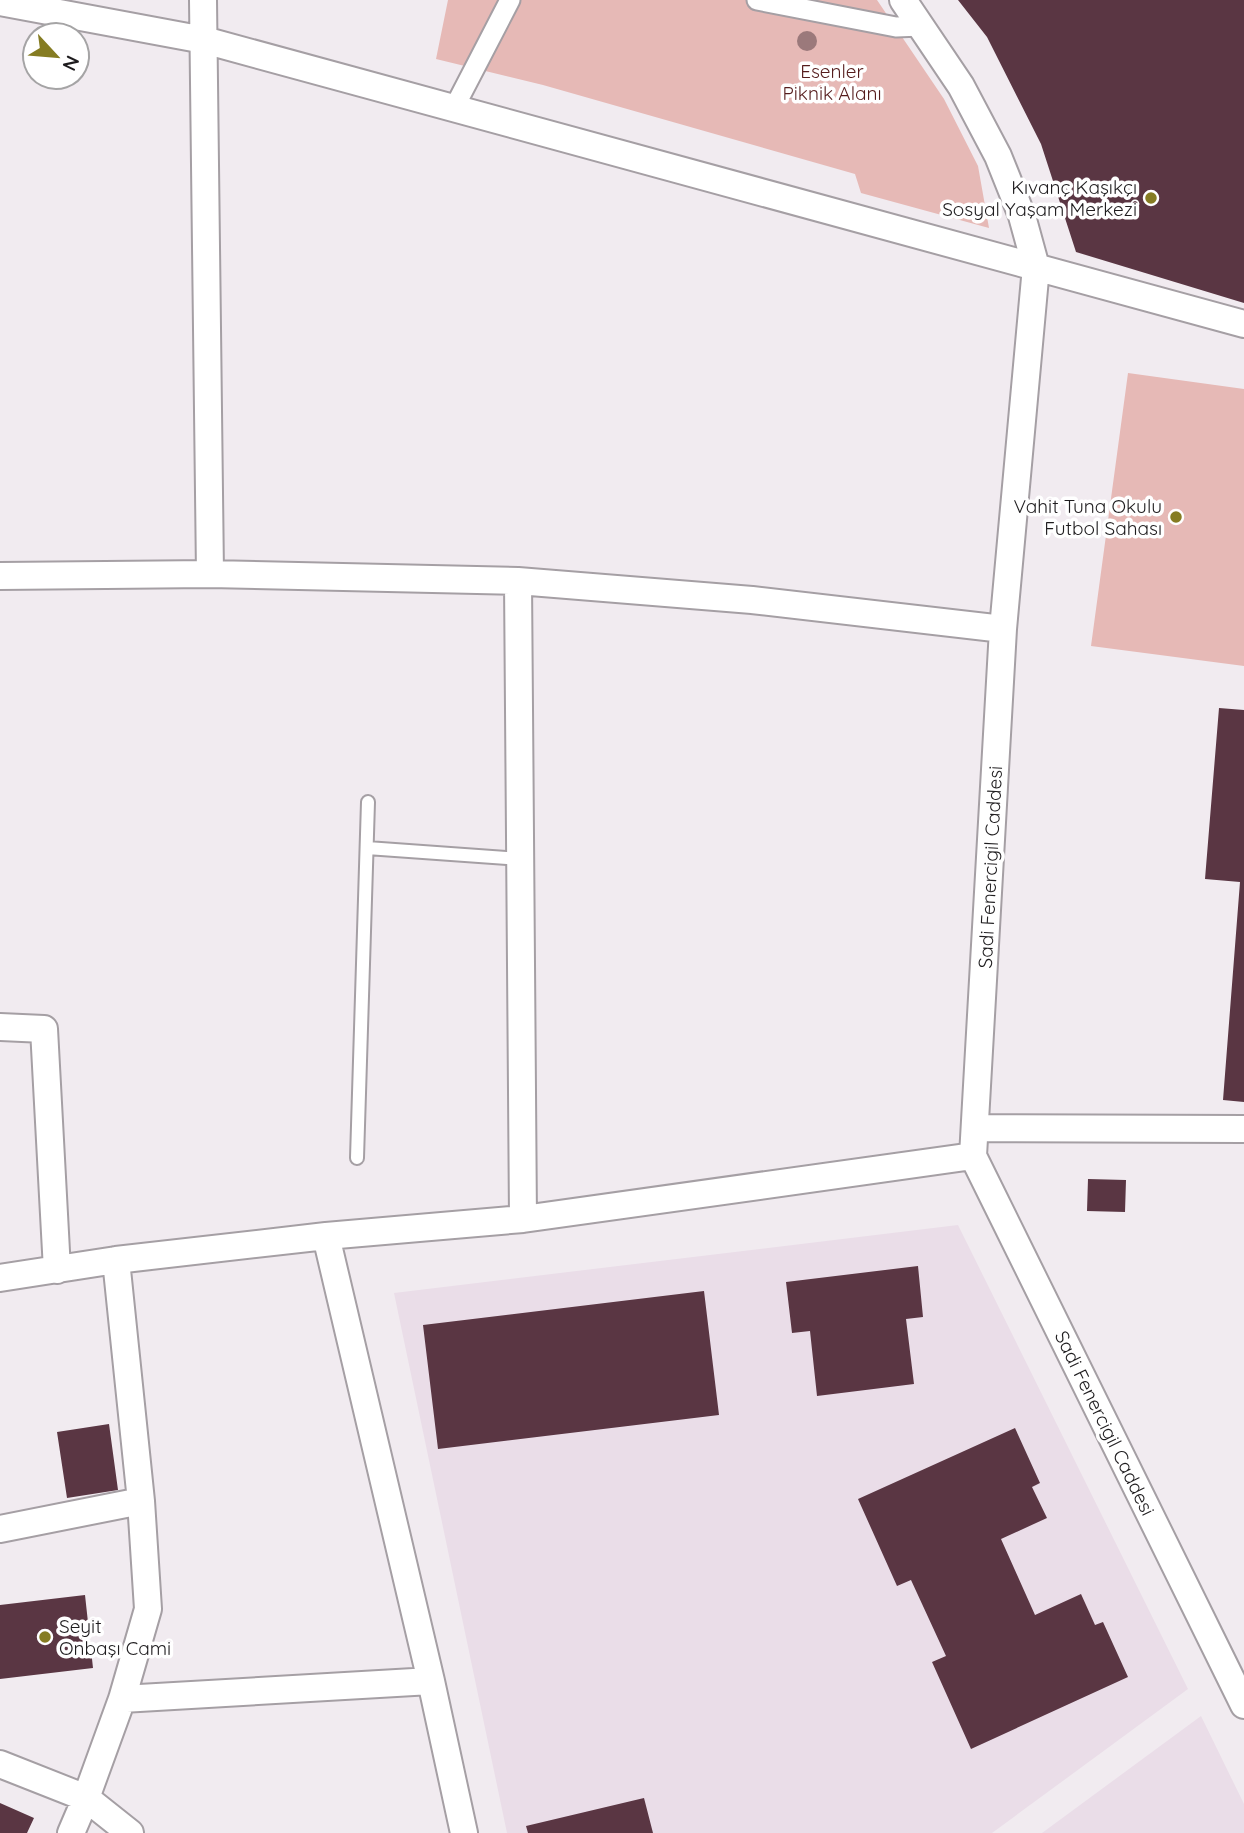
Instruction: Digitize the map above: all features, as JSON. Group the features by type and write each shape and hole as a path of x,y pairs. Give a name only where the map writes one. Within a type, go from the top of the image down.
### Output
{"street":[{"path":"203,0 210,574"},
{"path":"454,108 510,0"},
{"path":"757,0 896,27 921,26"},
{"name":"Sadi Fenercigil Caddesi","path":"903,0 961,86 998,156 1022,216 1036,267 1003,629 973,1156 1244,1705"},
{"path":"0,2 49,6 204,40 1244,324"},
{"path":"0,576 210,574 518,581 752,600 1003,629"},
{"path":"518,581 523,1219"},
{"path":"0,1027 44,1029 57,1270"},
{"path":"975,1128 1244,1129"},
{"path":"0,1278 326,1236 523,1219 973,1156"},
{"path":"326,1236 464,1833"},
{"path":"71,1833 122,1699 148,1609 141,1501 116,1261"},
{"path":"0,1528 141,1501"},
{"path":"122,1699 431,1681"},
{"path":"0,1764 86,1798 130,1833"}],"lane":[{"path":"357,1158 368,802"},
{"path":"367,848 520,859"}],"shaded area":[{"path":"958,1225 1188,1689 992,1833 507,1833 394,1293"},
{"path":"1201,1716 1244,1804 1244,1833 1042,1833"}],"green space":[{"name":"Esenler Piknik Alanı","path":"448,0 877,0 944,99 978,166 989,228 861,193 855,174 543,85 436,59"},
{"name":"Vahit Tuna Okulu Futbol Sahası","path":"1128,373 1244,389 1244,666 1091,646"}],"building":[{"name":"Kıvanç Kaşıkçı Sosyal Yaşam Merkezi","path":"958,0 1244,0 1244,303 1076,252 1041,144 987,37"},
{"path":"1219,708 1244,710 1244,1102 1223,1100 1240,882 1205,879"},
{"path":"1088,1179 1126,1180 1125,1212 1087,1211"},
{"path":"918,1266 923,1317 906,1319 914,1384 817,1396 810,1331 792,1333 786,1282"},
{"path":"704,1291 719,1415 438,1449 423,1325"},
{"path":"109,1424 118,1490 67,1498 57,1432"},
{"path":"1015,1428 1040,1483 1032,1487 1047,1518 1001,1539 1035,1615 1081,1594 1095,1625 1103,1622 1128,1677 971,1749 932,1662 946,1656 911,1580 897,1586 858,1499"},
{"name":"Seyit Onbaşı Cami","path":"85,1595 93,1668 0,1679 0,1605"},
{"path":"644,1798 653,1833 528,1833 526,1826"},
{"path":"0,1803 34,1818 27,1833 0,1833"}],"place":[{"name":"Kıvanç Kaşıkçı Sosyal Yaşam Merkezi","path":"1151,198"},
{"name":"Vahit Tuna Okulu Futbol Sahası","path":"1176,517"},
{"name":"Seyit Onbaşı Cami","path":"45,1637"}]}
